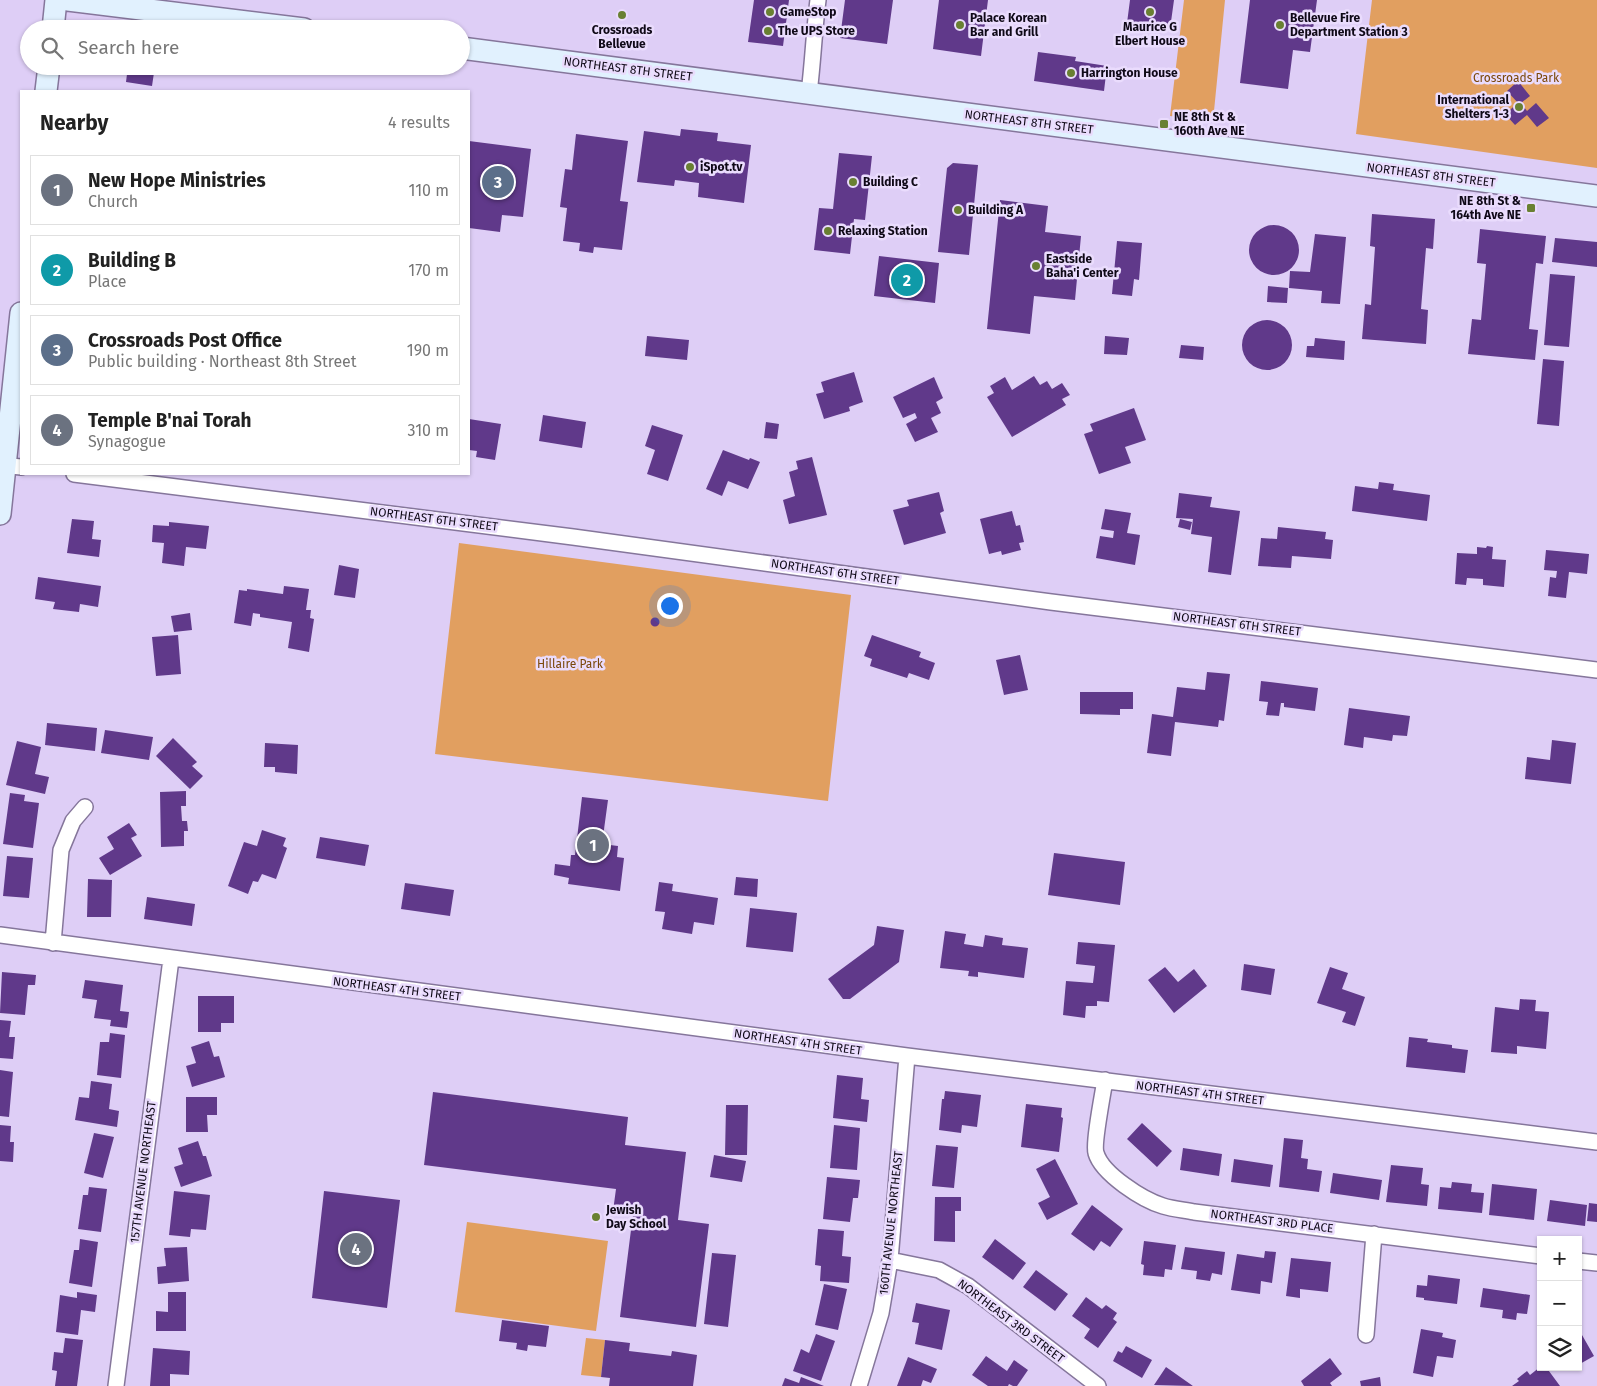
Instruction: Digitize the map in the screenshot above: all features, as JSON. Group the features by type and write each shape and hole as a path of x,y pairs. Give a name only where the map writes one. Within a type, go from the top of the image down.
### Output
{"main road":[{"path":"54,20 56,0"},
{"path":"68,0 231,20"},
{"name":"NORTHEAST 8TH STREET","path":"470,49 1597,196"},
{"path":"46,90 48,75"},
{"path":"0,514 9,466 20,326"}],"street":[{"path":"809,93 818,0"},
{"name":"NORTHEAST 6TH STREET","path":"82,475 592,539 1042,600 1597,670"},
{"path":"53,943 61,850 73,821 85,807"},
{"name":"NORTHEAST 4TH STREET","path":"0,935 907,1056 1597,1142"},
{"name":"157TH AVENUE NORTHEAST","path":"116,1386 171,959"},
{"name":"160TH AVENUE NORTHEAST","path":"859,1386 881,1313 890,1260 907,1056"},
{"name":"NORTHEAST 3RD PLACE","path":"1105,1080 1095,1151 1101,1165 1112,1176 1148,1200 1164,1206 1194,1212 1537,1255"},
{"path":"1366,1335 1374,1234"},
{"name":"NORTHEAST 3RD STREET","path":"890,1260 940,1270 968,1286 1098,1386"},
{"path":"1582,1261 1597,1263"}],"green space":[{"path":"1184,0 1225,0 1213,121 1170,116"},
{"name":"Crossroads Park","path":"1372,0 1597,0 1597,168 1356,134"},
{"name":"Hillaire Park","path":"459,543 851,595 828,801 435,754"},
{"path":"467,1222 608,1241 596,1331 455,1312"},
{"path":"586,1338 605,1340 601,1377 581,1375"}],"building":[{"path":"754,0 789,0 783,46 748,42"},
{"path":"845,0 893,0 887,44 840,38"},
{"name":"Palace Korean Bar and Grill","path":"939,0 988,0 981,56 933,49"},
{"name":"Maurice G Elbert House","path":"1130,0 1174,0 1170,29 1127,23"},
{"name":"Bellevue Fire Department Station 3","path":"1250,0 1317,0 1310,52 1293,50 1288,89 1240,83"},
{"name":"Harrington House","path":"1038,52 1076,57 1075,61 1107,66 1104,91 1034,81"},
{"path":"127,75 154,75 152,86 126,82"},
{"name":"International Shelters 1-3","path":"1518,81 1530,96 1521,103 1527,111 1536,103 1549,118 1537,127 1527,115 1515,125 1505,114 1518,103 1507,91"},
{"path":"681,129 718,133 717,141 751,145 744,203 698,197 699,183 675,180 674,186 637,182 644,131 680,136"},
{"path":"576,134 628,141 620,201 628,202 622,250 594,247 593,253 579,251 580,243 563,241 567,208 560,207 565,169 572,170"},
{"path":"470,141 531,149 523,217 502,215 500,232 470,228"},
{"name":"Building C","path":"839,153 872,156 865,220 854,219 850,254 814,250 819,208 833,209"},
{"name":"Building A","path":"953,163 978,165 969,255 938,252 947,168"},
{"name":"Eastside Baha'i Center","path":"1000,200 1048,206 1045,232 1081,236 1075,300 1034,296 1030,334 987,329"},
{"path":"1372,214 1435,219 1433,249 1426,248 1421,309 1428,310 1426,344 1362,339 1365,304 1371,305 1375,247 1370,246"},
{"path":"1269,225 1279,225 1292,232 1299,245 1299,255 1292,268 1279,275 1269,275 1260,271 1253,264 1249,255 1249,245 1253,236 1260,229"},
{"path":"1480,229 1546,236 1543,264 1536,263 1529,329 1538,330 1535,360 1468,354 1472,319 1481,320 1486,264 1477,263"},
{"path":"1315,234 1346,237 1340,304 1321,303 1322,291 1289,288 1290,271 1310,272"},
{"path":"1555,238 1597,242 1597,267 1552,262"},
{"path":"1117,241 1142,243 1139,280 1134,279 1132,296 1112,294"},
{"path":"879,256 939,263 935,303 874,296"},
{"path":"1550,274 1575,276 1569,347 1544,345"},
{"path":"1268,286 1288,288 1287,303 1267,302"},
{"path":"1262,320 1272,320 1285,327 1292,340 1292,350 1285,363 1272,370 1262,370 1253,366 1246,359 1242,350 1242,340 1246,331 1253,324"},
{"path":"647,336 689,340 687,360 645,356"},
{"path":"1105,336 1129,338 1127,355 1104,354"},
{"path":"1315,338 1345,341 1344,360 1306,357 1307,346 1314,346"},
{"path":"1181,345 1204,347 1203,360 1179,358"},
{"path":"1543,359 1564,361 1559,426 1537,424"},
{"path":"854,372 863,402 849,407 850,411 824,419 816,394 824,392 821,382"},
{"path":"1034,376 1040,385 1047,381 1052,389 1062,383 1070,395 1062,399 1066,405 1012,437 987,397 994,393 990,386 1005,377 1012,390"},
{"path":"934,377 943,398 936,402 941,413 931,418 938,432 915,442 906,424 917,418 915,413 903,418 893,397"},
{"path":"1134,408 1146,440 1125,447 1131,463 1099,474 1084,434 1093,431 1090,424"},
{"path":"543,415 586,422 582,448 539,441"},
{"path":"470,419 501,424 495,460 476,457 477,451 470,450"},
{"path":"766,422 779,424 777,439 764,438"},
{"path":"652,425 683,435 668,481 647,474 655,450 645,446"},
{"path":"723,450 760,462 748,489 728,481 722,496 706,489"},
{"path":"812,457 827,515 789,524 783,500 795,496 789,472 798,469 796,461"},
{"path":"1379,482 1394,484 1393,490 1430,495 1427,521 1352,511 1355,486 1378,489"},
{"path":"939,492 944,511 940,513 946,533 904,545 893,510 909,506 907,500"},
{"path":"1179,493 1212,497 1210,507 1240,511 1231,575 1208,572 1212,537 1191,534 1193,519 1176,518"},
{"path":"1105,509 1131,513 1127,533 1140,535 1135,565 1096,558 1100,536 1113,538 1114,531 1101,529"},
{"path":"1012,511 1016,526 1020,525 1024,542 1019,543 1021,550 1002,555 1001,551 989,554 980,519"},
{"path":"72,519 94,521 92,539 101,540 99,557 67,553"},
{"path":"1180,519 1192,522 1190,530 1178,527"},
{"path":"169,522 209,526 206,549 186,547 184,566 162,563 164,543 152,542 153,525 169,526"},
{"path":"1278,527 1326,532 1325,539 1333,540 1331,559 1292,556 1291,568 1258,566 1261,538 1277,539"},
{"path":"1487,546 1493,547 1492,559 1506,560 1504,587 1483,585 1483,579 1467,578 1466,585 1455,584 1457,553 1477,554 1477,547 1486,548"},
{"path":"1546,550 1589,554 1587,574 1569,572 1566,598 1548,596 1550,577 1556,578 1557,571 1544,570"},
{"path":"339,565 359,569 355,598 334,595"},
{"path":"38,577 101,586 98,607 80,604 79,612 53,609 55,602 35,599"},
{"path":"284,586 309,589 306,610 311,610 310,618 314,619 309,652 288,648 292,622 260,617 260,614 253,613 251,626 234,623 239,590 247,591 247,589 283,594"},
{"path":"190,613 192,630 174,632 171,616"},
{"path":"655,617 660,622 655,627 650,622"},
{"path":"178,635 181,674 156,676 152,637"},
{"path":"872,635 921,652 919,657 935,663 929,680 909,673 907,678 870,666 872,659 864,656"},
{"path":"1020,655 1028,690 1004,695 996,660"},
{"path":"1207,672 1230,674 1224,721 1219,720 1218,727 1175,722 1171,756 1147,753 1152,714 1173,717 1177,687 1205,690"},
{"path":"1261,681 1318,688 1315,711 1284,707 1284,703 1281,703 1279,716 1266,715 1268,702 1259,701"},
{"path":"1080,692 1133,692 1133,709 1120,709 1120,715 1080,714"},
{"path":"1349,708 1410,716 1407,736 1393,735 1392,741 1364,737 1363,748 1344,745"},
{"path":"47,723 97,728 95,751 45,745"},
{"path":"105,730 153,737 149,760 101,753"},
{"path":"173,738 197,762 192,766 203,776 190,789 156,756"},
{"path":"1552,740 1576,743 1571,784 1525,779 1527,757 1550,760"},
{"path":"17,741 41,747 35,774 49,777 45,794 6,785"},
{"path":"265,743 298,745 297,774 275,772 275,767 264,767"},
{"path":"186,791 186,806 181,806 182,821 187,821 188,831 184,831 184,846 161,847 160,792"},
{"path":"10,793 25,795 24,801 39,803 33,848 3,844"},
{"path":"582,797 608,800 602,844 618,846 617,857 624,858 620,891 568,884 569,878 554,875 555,864 570,866 571,855 575,855"},
{"path":"129,823 137,835 131,838 142,856 110,875 99,858 114,849 107,837"},
{"path":"262,830 286,838 283,846 287,848 276,879 262,874 258,882 253,881 248,894 228,886 244,842 257,846"},
{"path":"320,837 369,845 365,866 316,858"},
{"path":"1054,853 1125,862 1120,905 1048,895"},
{"path":"7,856 33,858 29,898 3,896"},
{"path":"736,877 758,879 757,897 734,895"},
{"path":"88,879 112,880 111,917 87,917"},
{"path":"659,882 673,884 672,891 718,898 714,925 694,922 692,934 662,929 665,912 655,911"},
{"path":"405,883 454,890 450,916 401,909"},
{"path":"147,897 195,904 192,926 144,919"},
{"path":"750,908 797,913 793,952 746,947"},
{"path":"877,926 904,930 899,962 850,999 843,999 828,979 874,945"},
{"path":"945,931 966,934 964,944 983,947 985,935 1003,938 1002,945 1028,948 1024,978 978,972 978,977 968,976 969,971 940,968"},
{"path":"1078,942 1115,945 1109,1002 1097,1001 1097,1006 1086,1006 1085,1018 1063,1015 1066,981 1093,983 1095,966 1076,964"},
{"path":"1244,964 1275,969 1271,995 1241,990"},
{"path":"1165,967 1178,982 1194,969 1207,986 1174,1013 1148,980"},
{"path":"1330,967 1348,973 1342,989 1365,997 1355,1026 1342,1022 1346,1012 1317,1003"},
{"path":"2,972 36,975 35,985 28,985 25,1015 0,1013"},
{"path":"85,980 123,985 120,1011 129,1012 127,1028 110,1026 111,1020 94,1018 97,1000 82,998"},
{"path":"198,996 234,996 234,1023 221,1023 221,1032 198,1032"},
{"path":"1520,999 1536,1000 1535,1011 1549,1012 1546,1049 1517,1046 1517,1054 1491,1052 1495,1007 1519,1010"},
{"path":"0,1020 11,1021 9,1037 15,1037 13,1059 0,1058"},
{"path":"110,1033 125,1035 121,1078 97,1075 100,1042 109,1042"},
{"path":"1409,1037 1428,1039 1427,1042 1452,1045 1452,1048 1468,1050 1465,1073 1406,1067"},
{"path":"209,1041 214,1057 219,1056 225,1077 192,1087 186,1066 196,1063 191,1047"},
{"path":"0,1070 13,1072 9,1117 0,1116"},
{"path":"837,1075 863,1078 861,1099 869,1100 867,1122 833,1118"},
{"path":"91,1081 112,1084 109,1109 119,1111 117,1127 75,1120 79,1097 89,1098"},
{"path":"945,1091 981,1095 977,1127 962,1125 961,1133 939,1130 942,1099 944,1099"},
{"path":"433,1092 628,1117 625,1145 686,1152 678,1220 709,1224 696,1327 620,1317 633,1214 613,1211 616,1189 424,1165"},
{"path":"186,1097 217,1097 217,1115 207,1115 208,1132 186,1132"},
{"path":"1026,1104 1062,1108 1061,1117 1063,1118 1059,1152 1021,1147"},
{"path":"726,1105 748,1105 747,1155 725,1155"},
{"path":"1142,1123 1172,1151 1157,1167 1127,1139"},
{"path":"0,1125 11,1126 10,1142 14,1142 13,1162 0,1161"},
{"path":"834,1125 860,1128 857,1170 830,1168"},
{"path":"94,1133 114,1137 103,1178 84,1173"},
{"path":"1284,1138 1303,1140 1301,1158 1308,1159 1307,1169 1322,1171 1319,1192 1279,1187"},
{"path":"198,1141 203,1156 206,1156 212,1176 181,1187 174,1167 183,1164 178,1148"},
{"path":"936,1145 958,1147 954,1188 932,1186"},
{"path":"1183,1148 1222,1154 1219,1176 1180,1170"},
{"path":"714,1155 746,1161 742,1182 710,1177"},
{"path":"1055,1159 1078,1204 1047,1220 1038,1203 1050,1197 1036,1169"},
{"path":"1234,1159 1273,1165 1270,1187 1231,1182"},
{"path":"1391,1165 1423,1168 1421,1184 1429,1185 1427,1206 1386,1202"},
{"path":"1333,1173 1382,1180 1379,1200 1330,1193"},
{"path":"827,1177 860,1180 858,1198 853,1198 850,1222 823,1219"},
{"path":"1452,1182 1472,1184 1471,1192 1484,1193 1482,1213 1438,1209 1440,1187 1451,1188"},
{"path":"1492,1184 1537,1189 1534,1220 1489,1215"},
{"path":"89,1187 107,1189 101,1232 78,1229 83,1195 88,1195"},
{"path":"174,1191 210,1195 206,1230 191,1229 190,1237 169,1235"},
{"path":"324,1191 400,1200 387,1308 312,1298"},
{"path":"935,1197 961,1197 961,1211 955,1211 955,1242 934,1241"},
{"path":"1550,1200 1587,1205 1585,1226 1547,1221"},
{"path":"1589,1203 1597,1204 1597,1222 1587,1221"},
{"path":"1092,1205 1123,1229 1110,1247 1101,1241 1094,1251 1071,1234"},
{"path":"818,1229 844,1231 842,1256 851,1257 849,1283 820,1281 821,1266 815,1265"},
{"path":"80,1239 98,1242 92,1287 69,1283 74,1250 79,1250"},
{"path":"995,1239 1026,1263 1013,1280 982,1257"},
{"path":"1144,1241 1176,1245 1172,1270 1165,1269 1164,1277 1143,1275 1144,1265 1141,1264"},
{"path":"187,1247 189,1281 158,1284 157,1267 166,1266 164,1248"},
{"path":"1185,1247 1225,1252 1222,1275 1212,1273 1210,1281 1196,1279 1197,1271 1181,1269"},
{"path":"1265,1251 1276,1252 1272,1283 1261,1281 1260,1294 1231,1290 1237,1254 1264,1258"},
{"path":"712,1253 736,1255 728,1327 704,1324"},
{"path":"1291,1258 1331,1262 1328,1292 1300,1289 1300,1298 1286,1296"},
{"path":"1036,1270 1068,1294 1055,1311 1023,1287"},
{"path":"1428,1275 1460,1279 1457,1304 1424,1300 1424,1298 1416,1297 1417,1285 1427,1286"},
{"path":"824,1284 847,1289 838,1330 815,1325"},
{"path":"1483,1288 1530,1295 1527,1314 1517,1313 1516,1320 1502,1318 1503,1310 1480,1307"},
{"path":"77,1292 97,1295 95,1312 81,1310 78,1335 56,1332 60,1295 77,1298"},
{"path":"168,1292 186,1292 186,1331 156,1331 156,1311 168,1312"},
{"path":"1086,1297 1102,1309 1106,1305 1117,1313 1113,1319 1117,1322 1098,1348 1084,1338 1090,1329 1072,1316"},
{"path":"916,1303 950,1310 942,1350 915,1344 919,1323 912,1322"},
{"path":"502,1320 549,1326 546,1347 528,1345 527,1351 516,1349 517,1343 499,1341"},
{"path":"1421,1329 1443,1333 1442,1337 1456,1340 1453,1358 1437,1356 1433,1377 1413,1373"},
{"path":"816,1334 835,1341 821,1381 793,1371 801,1349 809,1353"},
{"path":"1582,1335 1594,1356 1582,1363"},
{"path":"65,1338 83,1340 77,1386 55,1386 57,1371 52,1370 54,1352 63,1353"},
{"path":"605,1340 630,1343 629,1351 671,1356 672,1351 697,1355 693,1386 609,1386 610,1378 601,1377"},
{"path":"1126,1346 1152,1360 1142,1378 1113,1361 1118,1351 1122,1353"},
{"path":"153,1348 190,1351 189,1375 170,1374 170,1386 150,1386"},
{"path":"986,1356 1007,1371 1014,1360 1028,1370 1017,1386 1009,1384 1008,1386 988,1386 972,1375"},
{"path":"908,1357 937,1369 931,1383 923,1380 921,1386 897,1386"},
{"path":"1330,1358 1342,1374 1330,1383 1332,1386 1304,1386 1301,1381"},
{"path":"1166,1367 1193,1386 1154,1385"},
{"path":"1537,1369 1537,1371 1549,1371 1560,1386 1512,1386 1527,1371 1530,1375"},
{"path":"801,1377 824,1386 782,1386 785,1378 799,1383"},
{"path":"1380,1377 1381,1386 1361,1386 1360,1381"}],"place":[{"name":"GameStop","path":"770,12"},
{"name":"Maurice G Elbert House","path":"1150,12"},
{"name":"Crossroads Bellevue","path":"622,15"},
{"name":"Palace Korean Bar and Grill","path":"960,25"},
{"name":"Bellevue Fire Department Station 3","path":"1280,25"},
{"name":"The UPS Store","path":"768,31"},
{"name":"Harrington House","path":"1071,73"},
{"name":"International Shelters 1-3","path":"1519,107"},
{"name":"NE 8th St & 160th Ave NE","path":"1164,124"},
{"name":"iSpot.tv","path":"690,167"},
{"name":"Crossroads Post Office","path":"498,182"},
{"name":"Building C","path":"853,182"},
{"name":"NE 8th St & 164th Ave NE","path":"1531,208"},
{"name":"Building A","path":"958,210"},
{"name":"Relaxing Station","path":"828,231"},
{"name":"Eastside Baha'i Center","path":"1036,266"},
{"name":"Building B","path":"907,280"},
{"name":"New Hope Ministries","path":"593,845"},
{"name":"Jewish Day School","path":"596,1217"},
{"name":"Temple B'nai Torah","path":"356,1249"}]}
